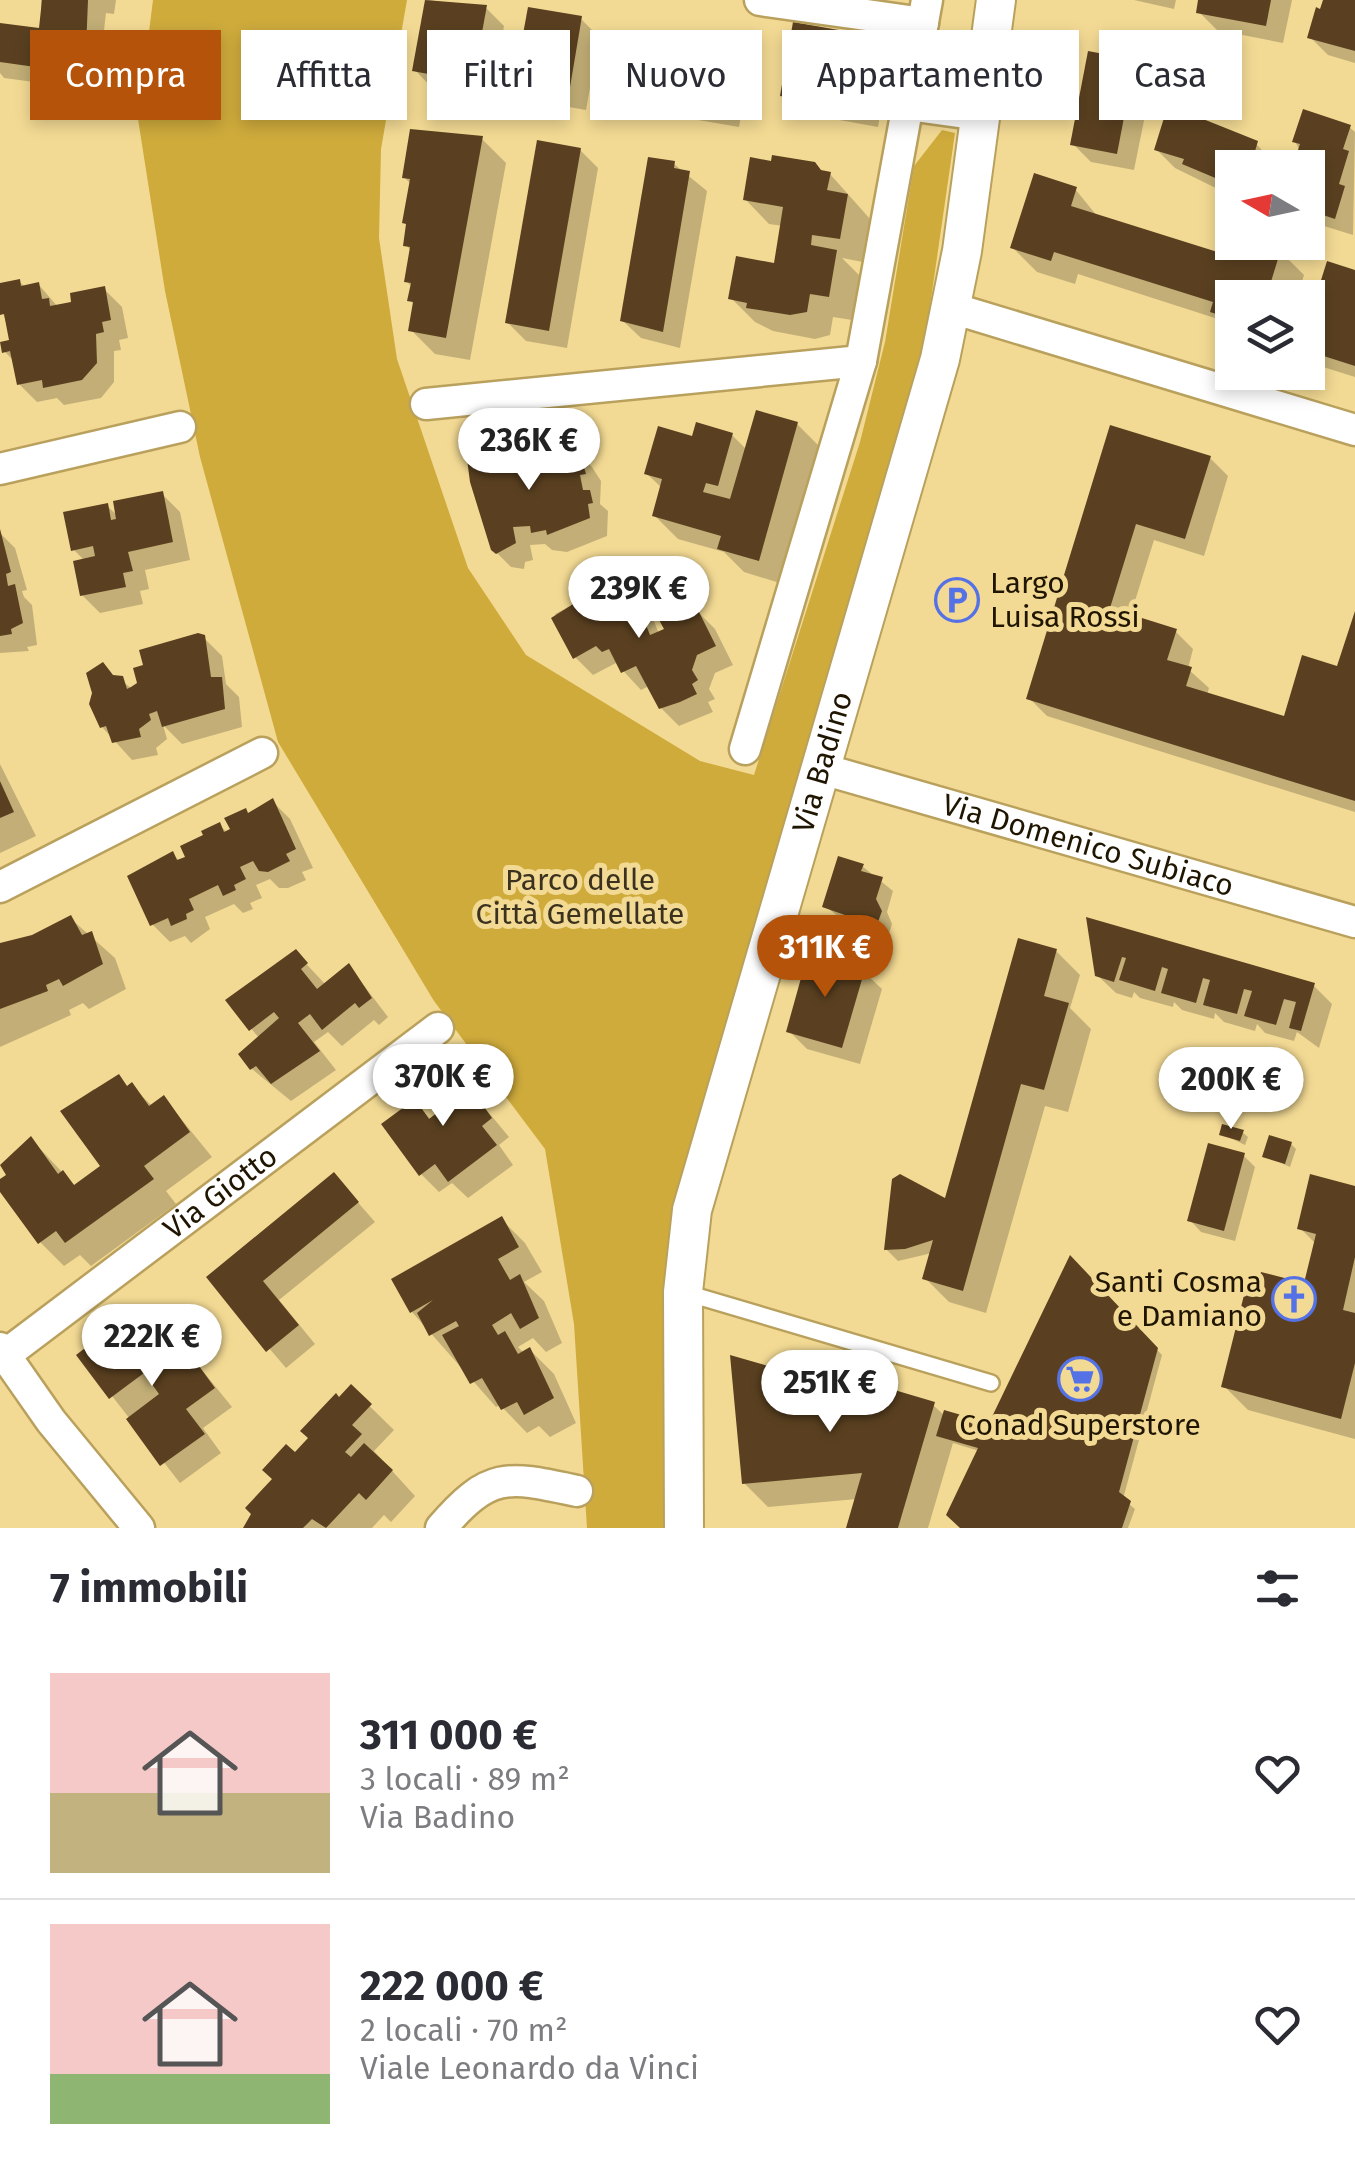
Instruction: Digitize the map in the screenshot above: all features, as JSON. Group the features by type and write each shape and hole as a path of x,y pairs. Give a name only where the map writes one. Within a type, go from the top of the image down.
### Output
{"street":[{"path":"760,0 925,12"},
{"name":"Via Badino","path":"992,30 996,0"},
{"path":"745,749 861,361 905,120"},
{"name":"Via Badino","path":"684,1528 682,1292 698,1180 952,308 979,120"},
{"path":"952,308 1355,430"},
{"path":"426,404 861,361"},
{"path":"0,469 180,427"},
{"path":"0,887 262,753"},
{"name":"Via Domenico Subiaco","path":"819,768 1355,922"},
{"name":"Via Giotto","path":"2,1352 438,1028"},
{"path":"2,1352 59,1432 139,1528"},
{"path":"441,1528 468,1498 497,1480 524,1480 577,1491"}],"lane":[{"path":"682,1292 992,1383"}],"green space":[{"name":"Parco delle Città Gemellate","path":"153,0 407,0 402,30 241,30 241,120 386,120 381,149 379,238 397,359 468,568 526,655 700,761 754,775 860,442 885,342 914,166 942,130 955,133 919,382 682,1192 672,1528 587,1528 574,1324 545,1149 434,1001 278,742 200,457 165,291 138,120 221,120 221,30 149,30"}],"building":[{"path":"42,0 88,0 87,30 30,30 30,66 0,62 0,23 39,28"},
{"path":"425,0 487,5 482,30 427,30 427,74 412,71"},
{"path":"1198,0 1271,0 1266,26 1196,13"},
{"path":"1323,0 1355,0 1355,51 1307,38 1316,7 1320,9"},
{"path":"528,7 582,16 570,87 570,30 524,30"},
{"path":"793,22 839,30 792,30"},
{"path":"1088,51 1099,53 1099,120 1124,120 1117,154 1070,145 1075,120 1079,120"},
{"path":"1303,109 1351,125 1343,149 1349,151 1339,184 1345,186 1335,219 1325,216 1325,150 1298,150 1300,144 1292,142"},
{"path":"1163,120 1206,120 1258,141 1255,150 1215,150 1215,178 1182,164 1184,159 1154,150"},
{"path":"410,129 483,136 446,338 408,331 413,302 407,301 411,283 404,282 410,247 403,246 406,224 402,223 410,179 402,178"},
{"path":"537,140 581,148 549,331 505,323"},
{"path":"772,155 815,162 821,170 831,172 827,190 848,194 840,239 812,235 811,245 837,250 829,297 810,294 807,312 790,315 746,308 747,303 728,299 736,256 774,263 783,207 743,200 750,157 771,161"},
{"path":"648,157 675,161 674,168 690,171 663,332 620,321"},
{"path":"1034,173 1077,187 1071,206 1215,251 1215,260 1278,260 1272,280 1215,280 1215,314 1210,312 1213,302 1054,252 1051,261 1010,248"},
{"path":"1327,261 1355,270 1355,366 1325,356 1325,280 1321,280"},
{"path":"20,279 21,286 39,282 42,299 49,298 50,306 71,302 70,293 105,286 111,320 102,322 104,332 96,334 97,363 82,380 43,388 42,380 17,385 10,351 2,353 0,342 9,340 4,314 0,315 0,283"},
{"path":"756,410 798,422 759,561 717,549 721,536 652,516 662,479 644,474 658,426 692,436 696,422 733,433 718,486 706,483 703,492 730,499"},
{"path":"1110,425 1211,456 1185,539 1136,524 1110,608 1177,629 1167,660 1192,667 1186,686 1284,716 1302,655 1337,666 1355,611 1355,801 1026,699"},
{"path":"544,444 545,449 563,445 579,450 586,474 580,475 583,490 590,490 593,503 588,504 590,518 547,535 546,530 531,533 530,526 513,527 516,543 496,554 491,550 470,482 467,459 502,454 504,464 511,463 516,454"},
{"path":"163,491 173,542 128,552 133,571 123,573 126,587 80,596 73,561 95,556 93,546 71,551 63,512 108,503 111,520 116,519 113,501"},
{"path":"0,529 11,572 6,574 8,586 15,584 23,623 11,629 12,634 0,636"},
{"path":"630,585 650,635 664,629 658,618 691,606 697,608 716,646 697,655 692,670 698,680 692,684 697,694 659,709 636,666 621,673 609,649 602,652 596,646 573,659 551,618 597,589 600,593"},
{"path":"198,633 205,635 211,677 222,677 225,709 162,727 157,711 149,714 151,720 139,729 141,737 112,743 106,726 100,728 89,704 92,693 86,673 103,662 113,675 123,676 127,689 137,683 133,668 143,665 139,650"},
{"path":"0,781 14,812 0,818"},
{"path":"273,798 296,849 286,854 290,861 268,872 259,871 253,861 240,867 246,879 234,885 236,890 223,896 218,885 189,899 194,910 186,914 187,919 171,926 168,918 150,926 127,876 173,851 177,860 185,857 180,846 203,835 201,831 220,822 224,832 230,829 224,818 246,808 248,813"},
{"path":"838,856 864,864 861,871 883,877 876,899 882,911 875,930 843,920 845,915 822,907"},
{"path":"71,915 82,935 92,931 103,964 63,986 59,979 46,985 48,991 0,1009 0,943 32,935"},
{"path":"1086,917 1315,983 1301,1031 1289,1028 1296,1002 1284,999 1276,1025 1244,1016 1252,991 1244,989 1237,1014 1203,1005 1210,980 1203,978 1196,1003 1161,993 1168,969 1162,967 1155,991 1119,980 1126,958 1122,957 1114,982 1095,976"},
{"path":"1018,938 1057,949 1044,996 1069,1003 1044,1090 1021,1084 963,1291 922,1279 933,1240 905,1249 884,1250 892,1179 900,1174 945,1198"},
{"path":"296,949 308,963 301,969 317,989 349,963 372,998 359,1008 355,1003 322,1030 310,1014 298,1023 320,1051 271,1084 256,1066 250,1070 238,1054 279,1018 274,1012 249,1031 225,1000"},
{"path":"808,953 865,969 842,1048 786,1032"},
{"path":"457,1069 492,1118 482,1126 497,1145 448,1182 435,1164 419,1176 381,1124 415,1099 429,1119 438,1112 424,1094"},
{"path":"119,1074 127,1086 132,1082 149,1106 164,1095 190,1132 144,1166 154,1179 65,1243 56,1231 38,1244 0,1192 0,1179 6,1175 0,1165 31,1136 58,1174 63,1170 74,1185 100,1166 60,1111"},
{"path":"1222,1124 1244,1130 1240,1141 1219,1135"},
{"path":"1269,1135 1292,1142 1285,1164 1262,1157"},
{"path":"1208,1143 1245,1153 1224,1231 1187,1221"},
{"path":"334,1172 359,1202 263,1281 299,1325 266,1352 206,1277"},
{"name":"Santi Cosma e Damiano","path":"1310,1174 1355,1186 1355,1257 1343,1310 1355,1313 1355,1363 1341,1419 1221,1387 1246,1287 1256,1289 1261,1272 1304,1283 1316,1234 1297,1229"},
{"path":"502,1216 519,1247 498,1259 510,1280 520,1274 539,1318 520,1329 511,1313 492,1325 498,1335 505,1331 518,1354 530,1347 554,1398 524,1415 517,1402 501,1410 482,1378 470,1384 442,1335 459,1326 456,1321 429,1336 417,1313 433,1300 410,1313 391,1279"},
{"name":"Conad Superstore","path":"1070,1255 1158,1348 1119,1492 1131,1501 1122,1528 960,1528 946,1515 978,1448 936,1436 944,1410 989,1423"},
{"path":"119,1322 149,1363 180,1340 215,1388 186,1409 205,1434 160,1466 126,1419 159,1394 144,1373 109,1399 76,1355"},
{"path":"730,1355 817,1380 820,1368 935,1402 898,1528 846,1528 862,1473 742,1484"},
{"path":"351,1384 372,1404 352,1425 362,1434 345,1452 351,1457 364,1443 393,1470 366,1500 359,1493 326,1528 312,1519 303,1528 243,1528 251,1514 245,1508 272,1479 262,1470 286,1444 295,1452 308,1438 300,1431 336,1393 339,1397"}],"place":[{"name":"Largo Luisa Rossi","path":"957,600"},
{"name":"Santi Cosma e Damiano","path":"1294,1299"},
{"name":"Conad Superstore","path":"1080,1379"}]}
